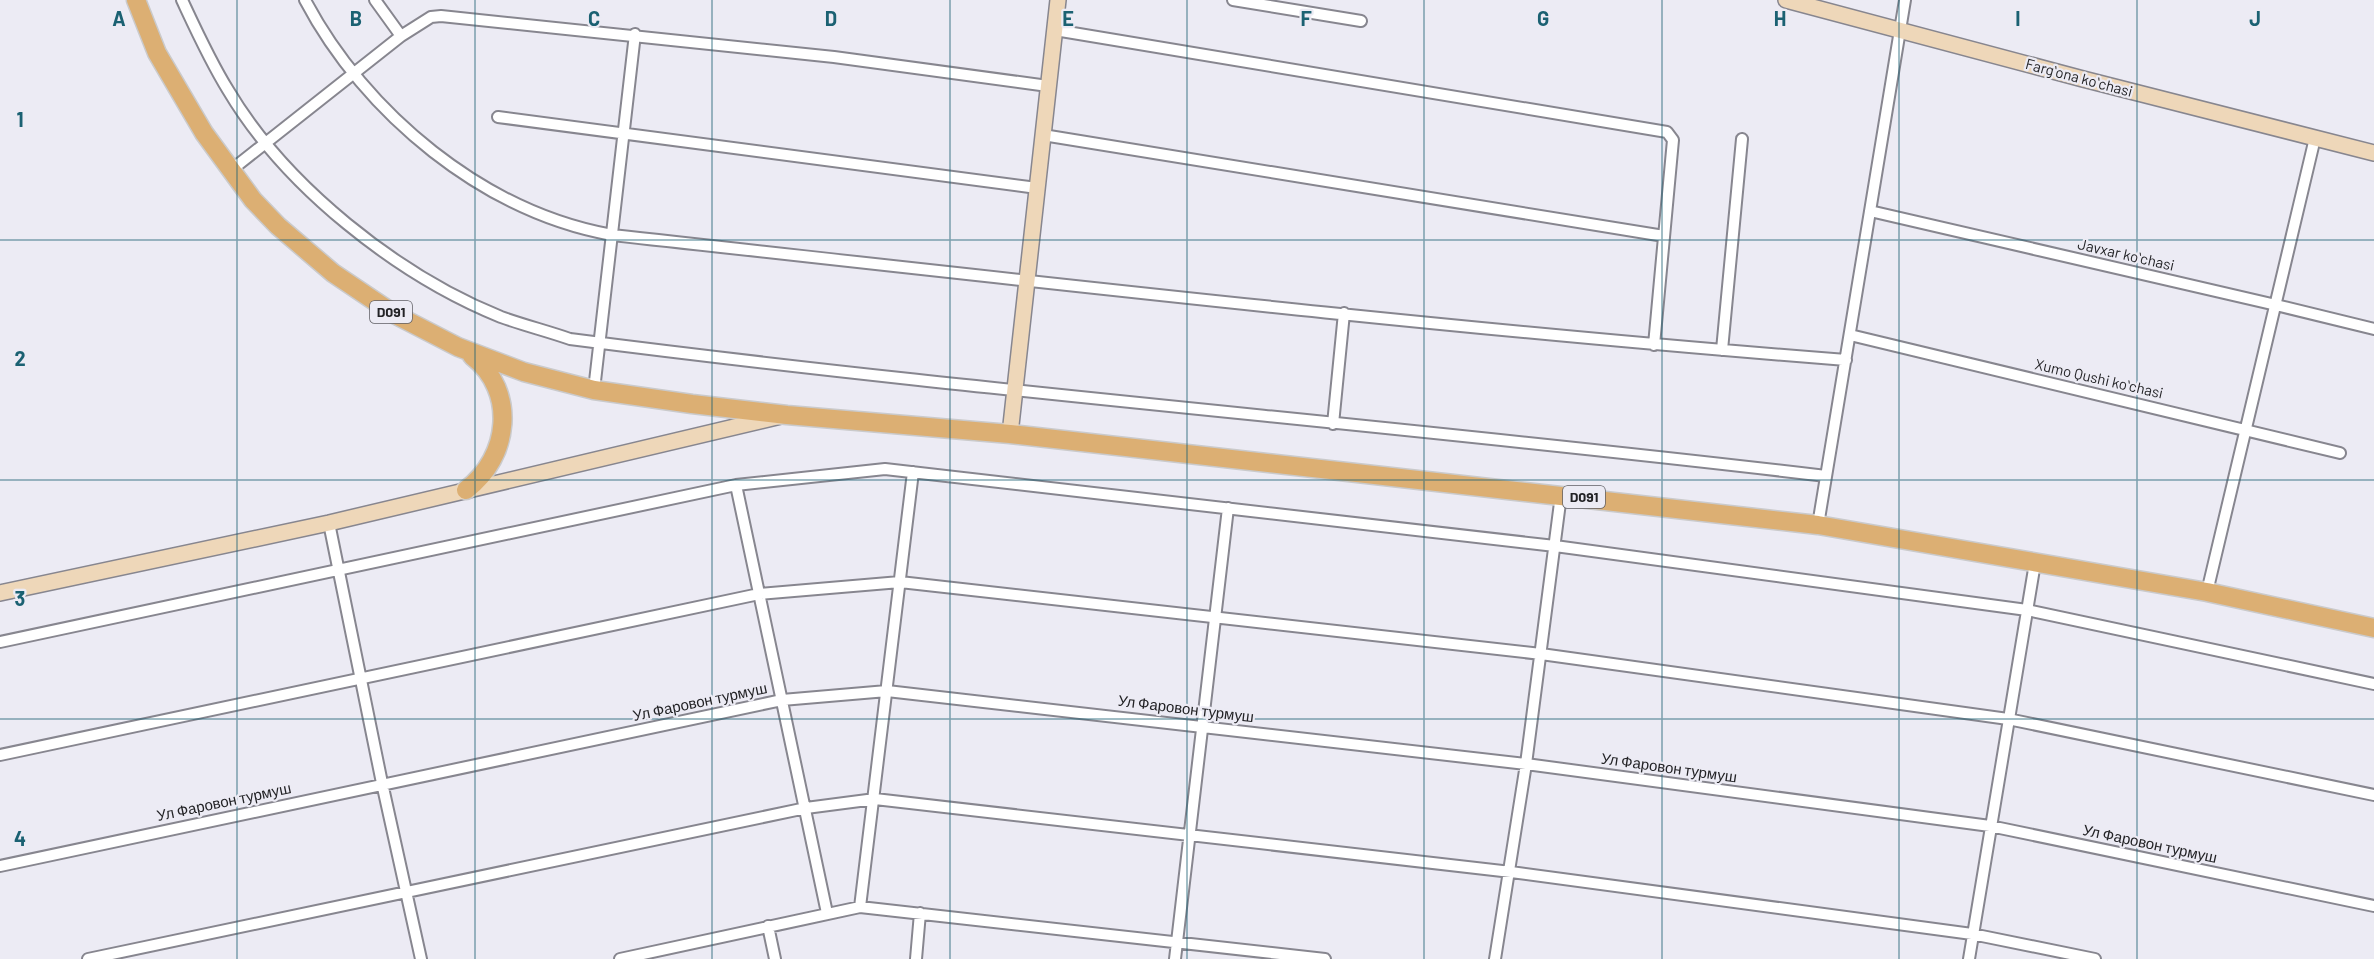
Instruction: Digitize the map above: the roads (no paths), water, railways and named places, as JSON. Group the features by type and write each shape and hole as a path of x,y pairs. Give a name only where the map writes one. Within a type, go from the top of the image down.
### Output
{"main road":[{"name":"D091","path":"135,0 162,63 204,133 253,200 278,226 333,273 394,314 458,347 524,372 594,390 787,415 1010,434 1818,525 2207,592 2374,628"},
{"path":"458,347 477,359 490,377 498,396 502,416 501,435 496,454 486,473 466,490"}],"street":[{"path":"182,0 228,91 265,143 298,178 357,232 439,287 502,317 570,339 1013,390 1646,454 1826,476"},
{"path":"305,0 352,73 394,118 441,158 479,183 550,218 585,230 612,235 1026,280 1654,345 1846,360"},
{"path":"375,0 401,36"},
{"path":"1010,434 1013,390 1058,0"},
{"path":"1233,0 1361,21"},
{"name":"Fargʻona koʻchasi","path":"1785,0 2374,153"},
{"path":"1818,525 1905,0"},
{"path":"230,171 352,73 401,36 431,17 441,16 635,34 834,57 1048,86"},
{"path":"1055,30 1667,132 1673,140 1654,345"},
{"path":"594,390 635,34"},
{"path":"498,117 1037,188"},
{"path":"1043,135 1664,236"},
{"path":"2207,592 2316,138"},
{"path":"1722,350 1742,139"},
{"name":"Javxar koʻchasi","path":"1870,211 2276,304 2374,329"},
{"path":"1333,424 1344,313"},
{"name":"Xumo Qushi koʻchasi","path":"1850,335 2340,453"},
{"path":"0,593 329,523 787,415"},
{"path":"0,642 736,485 885,469 1555,546 2027,610 2374,684"},
{"path":"860,907 913,472"},
{"path":"736,485 827,913"},
{"path":"1495,959 1526,764 1561,495"},
{"path":"1175,959 1228,508"},
{"path":"329,523 382,783 422,959"},
{"path":"1969,959 2035,563"},
{"path":"0,755 759,594 900,582 1541,654 2008,719 2374,795"},
{"name":"Ул Фаровон турмуш","path":"0,866 382,783 782,700 887,691 1526,764 1990,826 2374,906"},
{"path":"88,959 806,808 874,799 1510,872 1972,934 2095,959"},
{"path":"620,959 860,907 1325,959"},
{"path":"916,959 920,913"},
{"path":"768,926 775,959"}]}
